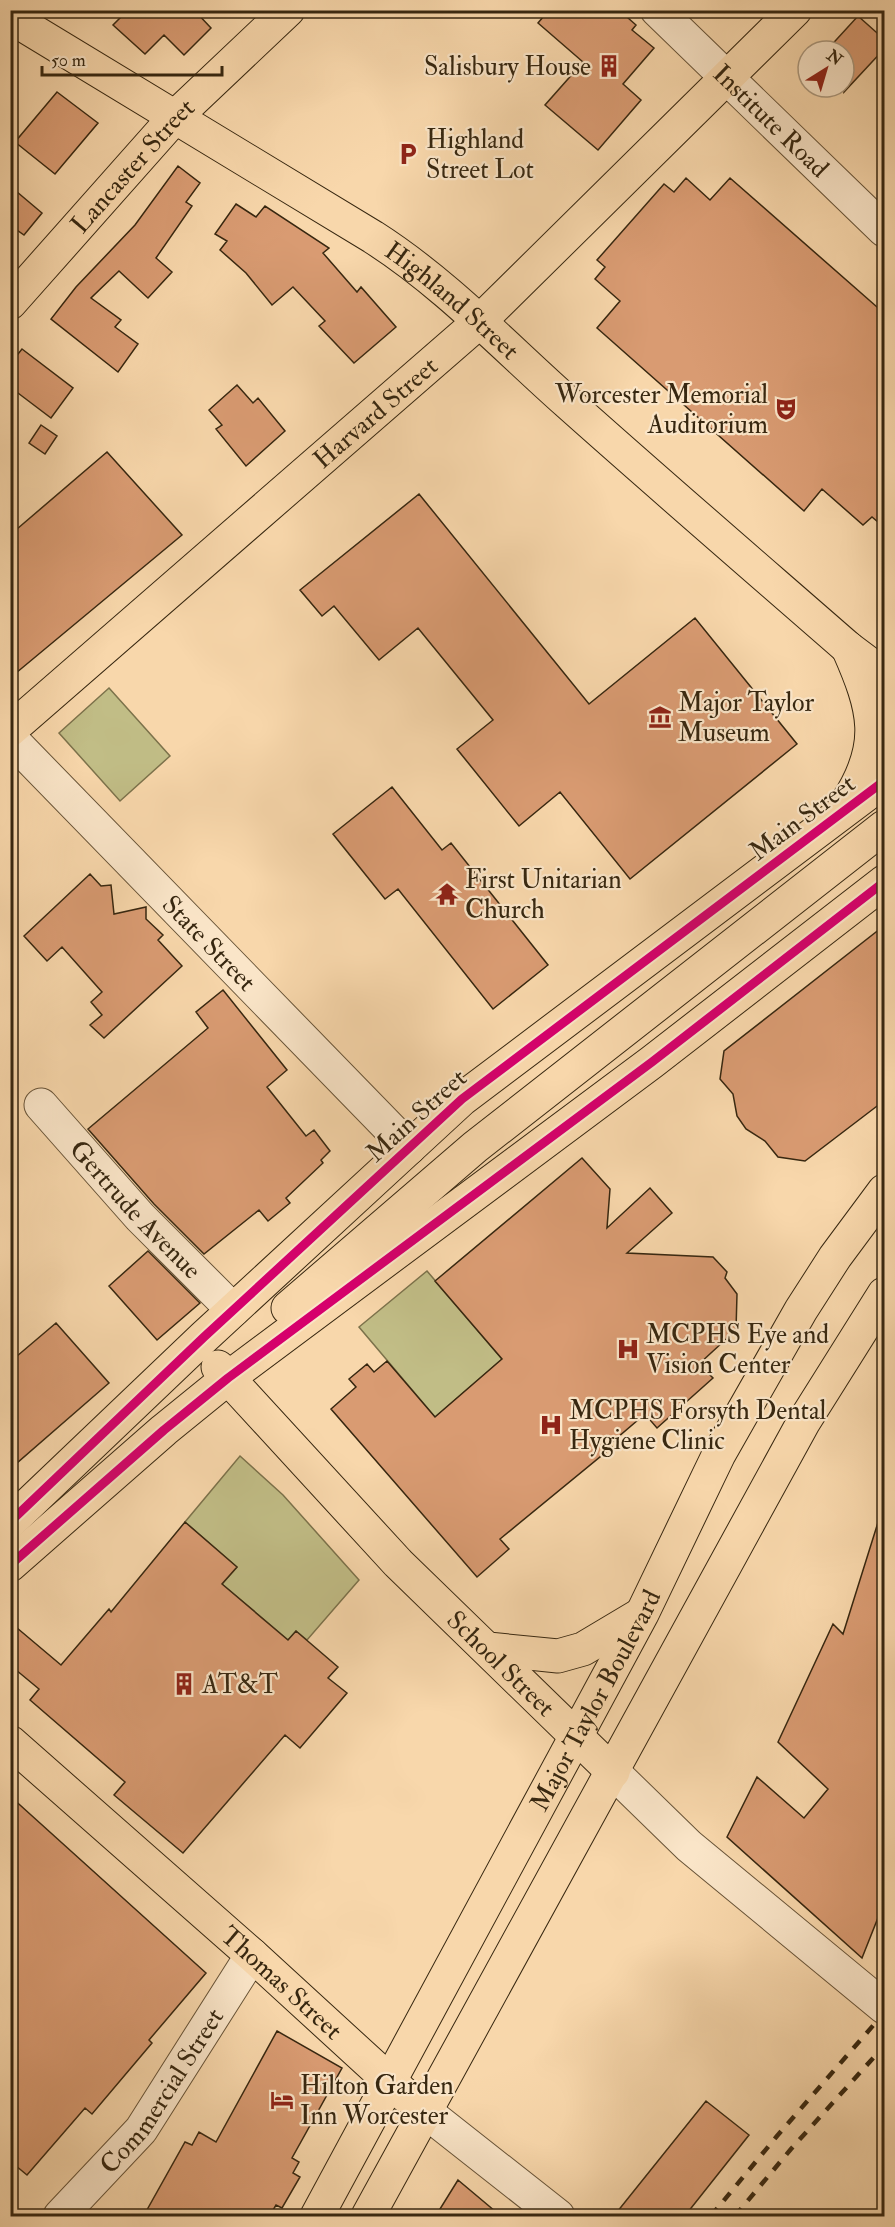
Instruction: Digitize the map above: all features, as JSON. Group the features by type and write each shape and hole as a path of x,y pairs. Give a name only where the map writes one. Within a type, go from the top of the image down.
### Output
{"main road":[{"name":"Lancaster Street","path":"10,303 175,117 288,10"},
{"name":"Harvard Street","path":"10,730 479,322 795,10"},
{"name":"Highland Street","path":"10,17 384,245 456,298 479,322 848,648 885,685"},
{"name":"Highland Street","path":"848,648 885,675"},
{"path":"838,816 866,768 872,730 871,707 848,648"},
{"name":"Main Street","path":"10,1522 233,1310 462,1099 885,781"},
{"path":"10,1565 164,1430 223,1373 476,1147 885,827"},
{"path":"35,1498 223,1373 617,1089 885,882"},
{"name":"Major Taylor Boulevard","path":"317,2217 642,1614 694,1503 782,1342 835,1257 885,1191"},
{"name":"Major Taylor Boulevard","path":"368,2217 809,1413 885,1294"},
{"name":"School Street","path":"223,1373 398,1563 613,1772"},
{"path":"488,1649 558,1656 583,1649 642,1614"},
{"name":"Thomas Street","path":"10,1742 426,2112"}],"street":[{"name":"Institute Road","path":"657,10 885,231"},
{"name":"State Street","path":"10,738 409,1148"},
{"name":"Gertrude Avenue","path":"41,1105 140,1217 233,1310"},
{"name":"School Street","path":"613,1772 689,1846 874,1998"},
{"name":"Commercial Street","path":"60,2217 141,2130 252,1955"},
{"name":"Thomas Street","path":"426,2112 558,2217"}],"shaded area":[{"path":"109,688 170,756 120,801 59,733"},
{"path":"427,1271 502,1359 435,1417 359,1327"},
{"path":"240,1456 283,1495 359,1580 307,1640 296,1631 288,1640 222,1584 237,1567 185,1522"}],"building":[{"path":"128,10 194,10 211,28 184,55 164,35 145,54 113,25"},
{"name":"Salisbury House","path":"549,10 619,10 636,25 632,30 654,48 623,84 641,100 598,150 545,105 583,62 538,23"},
{"path":"858,16 885,40 885,48 856,79 856,39 837,39"},
{"path":"57,92 98,123 55,174 15,142"},
{"path":"178,166 200,183 186,202 192,206 156,258 172,272 148,298 119,271 91,298 121,320 115,327 138,344 118,372 51,319 76,287 135,225"},
{"name":"Worcester Memorial Auditorium","path":"686,178 710,200 730,178 885,314 885,528 872,517 863,525 822,489 804,511 597,328 620,301 595,279 605,267 597,260 664,184 674,192"},
{"path":"10,186 42,213 24,235 10,225"},
{"path":"236,204 256,217 265,206 329,248 323,253 357,292 361,287 396,327 354,363 319,326 325,321 293,287 272,305 246,273 220,250 227,241 215,234"},
{"path":"22,349 73,388 51,418 10,387 10,364"},
{"path":"237,385 253,403 258,398 285,431 246,466 216,429 222,425 209,410"},
{"path":"41,425 57,436 45,454 29,443"},
{"path":"107,452 182,535 10,678 10,535"},
{"path":"419,494 589,704 695,618 797,744 630,879 560,792 519,826 457,749 493,720 418,628 379,660 334,606 322,616 300,590"},
{"name":"First Unitarian Church","path":"392,787 442,850 451,843 548,965 493,1009 398,889 385,899 333,834"},
{"path":"90,874 101,886 111,885 114,914 146,907 146,919 163,935 158,940 182,966 104,1038 90,1025 102,1015 91,1002 102,992 62,947 47,961 24,936"},
{"path":"885,925 885,1100 805,1161 778,1157 765,1141 746,1129 737,1116 733,1094 720,1079 724,1051"},
{"path":"223,990 287,1070 267,1087 306,1136 314,1130 330,1151 321,1160 323,1163 286,1198 290,1203 268,1221 259,1210 204,1254 154,1204 88,1129 208,1028 196,1012"},
{"path":"582,1158 610,1189 607,1228 650,1188 672,1213 627,1253 713,1257 727,1272 725,1278 737,1294 736,1330 699,1364 713,1378 657,1428 645,1414 610,1444 612,1447 500,1539 509,1549 477,1577 331,1409 356,1387 349,1379 367,1364 374,1372 387,1361 435,1417 502,1359 435,1281"},
{"path":"148,1251 200,1303 157,1340 109,1286"},
{"path":"56,1323 109,1383 10,1469 10,1362"},
{"path":"880,1516 885,1517 885,1900 862,1958 727,1837 757,1777 804,1818 828,1789 778,1742 833,1624 843,1634"},
{"name":"AT&T","path":"185,1522 237,1567 222,1584 288,1640 296,1631 338,1667 328,1678 347,1693 300,1748 285,1735 183,1853 114,1795 125,1782 30,1700 39,1689 10,1665 10,1622 61,1665 109,1609 111,1612"},
{"path":"10,1796 206,1973 149,2040 152,2043 92,2114 85,2108 27,2175 10,2161"},
{"name":"Hilton Garden Inn Worcester","path":"277,2031 342,2068 292,2158 299,2162 293,2173 300,2177 282,2208 276,2205 269,2217 143,2217 185,2142 192,2145 199,2132 216,2142"},
{"path":"706,2101 749,2135 684,2217 613,2217"},
{"path":"458,2180 502,2217 435,2217"}],"railway":[{"path":"711,2216 884,2013"},
{"path":"735,2216 791,2149 884,2046"}],"cycle path":[{"path":"10,1522 204,1337 462,1099 884,781"},
{"path":"10,1565 164,1430 228,1378 652,1062 884,882"}],"place":[{"name":"Salisbury House","path":"609,66"},
{"name":"Highland Street Lot","path":"408,154"},
{"name":"Worcester Memorial Auditorium","path":"786,409"},
{"name":"Major Taylor Museum","path":"660,717"},
{"name":"First Unitarian Church","path":"447,894"},
{"name":"MCPHS Eye and Vision Center","path":"628,1349"},
{"name":"MCPHS Forsyth Dental Hygiene Clinic","path":"551,1425"},
{"name":"AT&T","path":"184,1684"},
{"name":"Hilton Garden Inn Worcester","path":"282,2100"}]}
